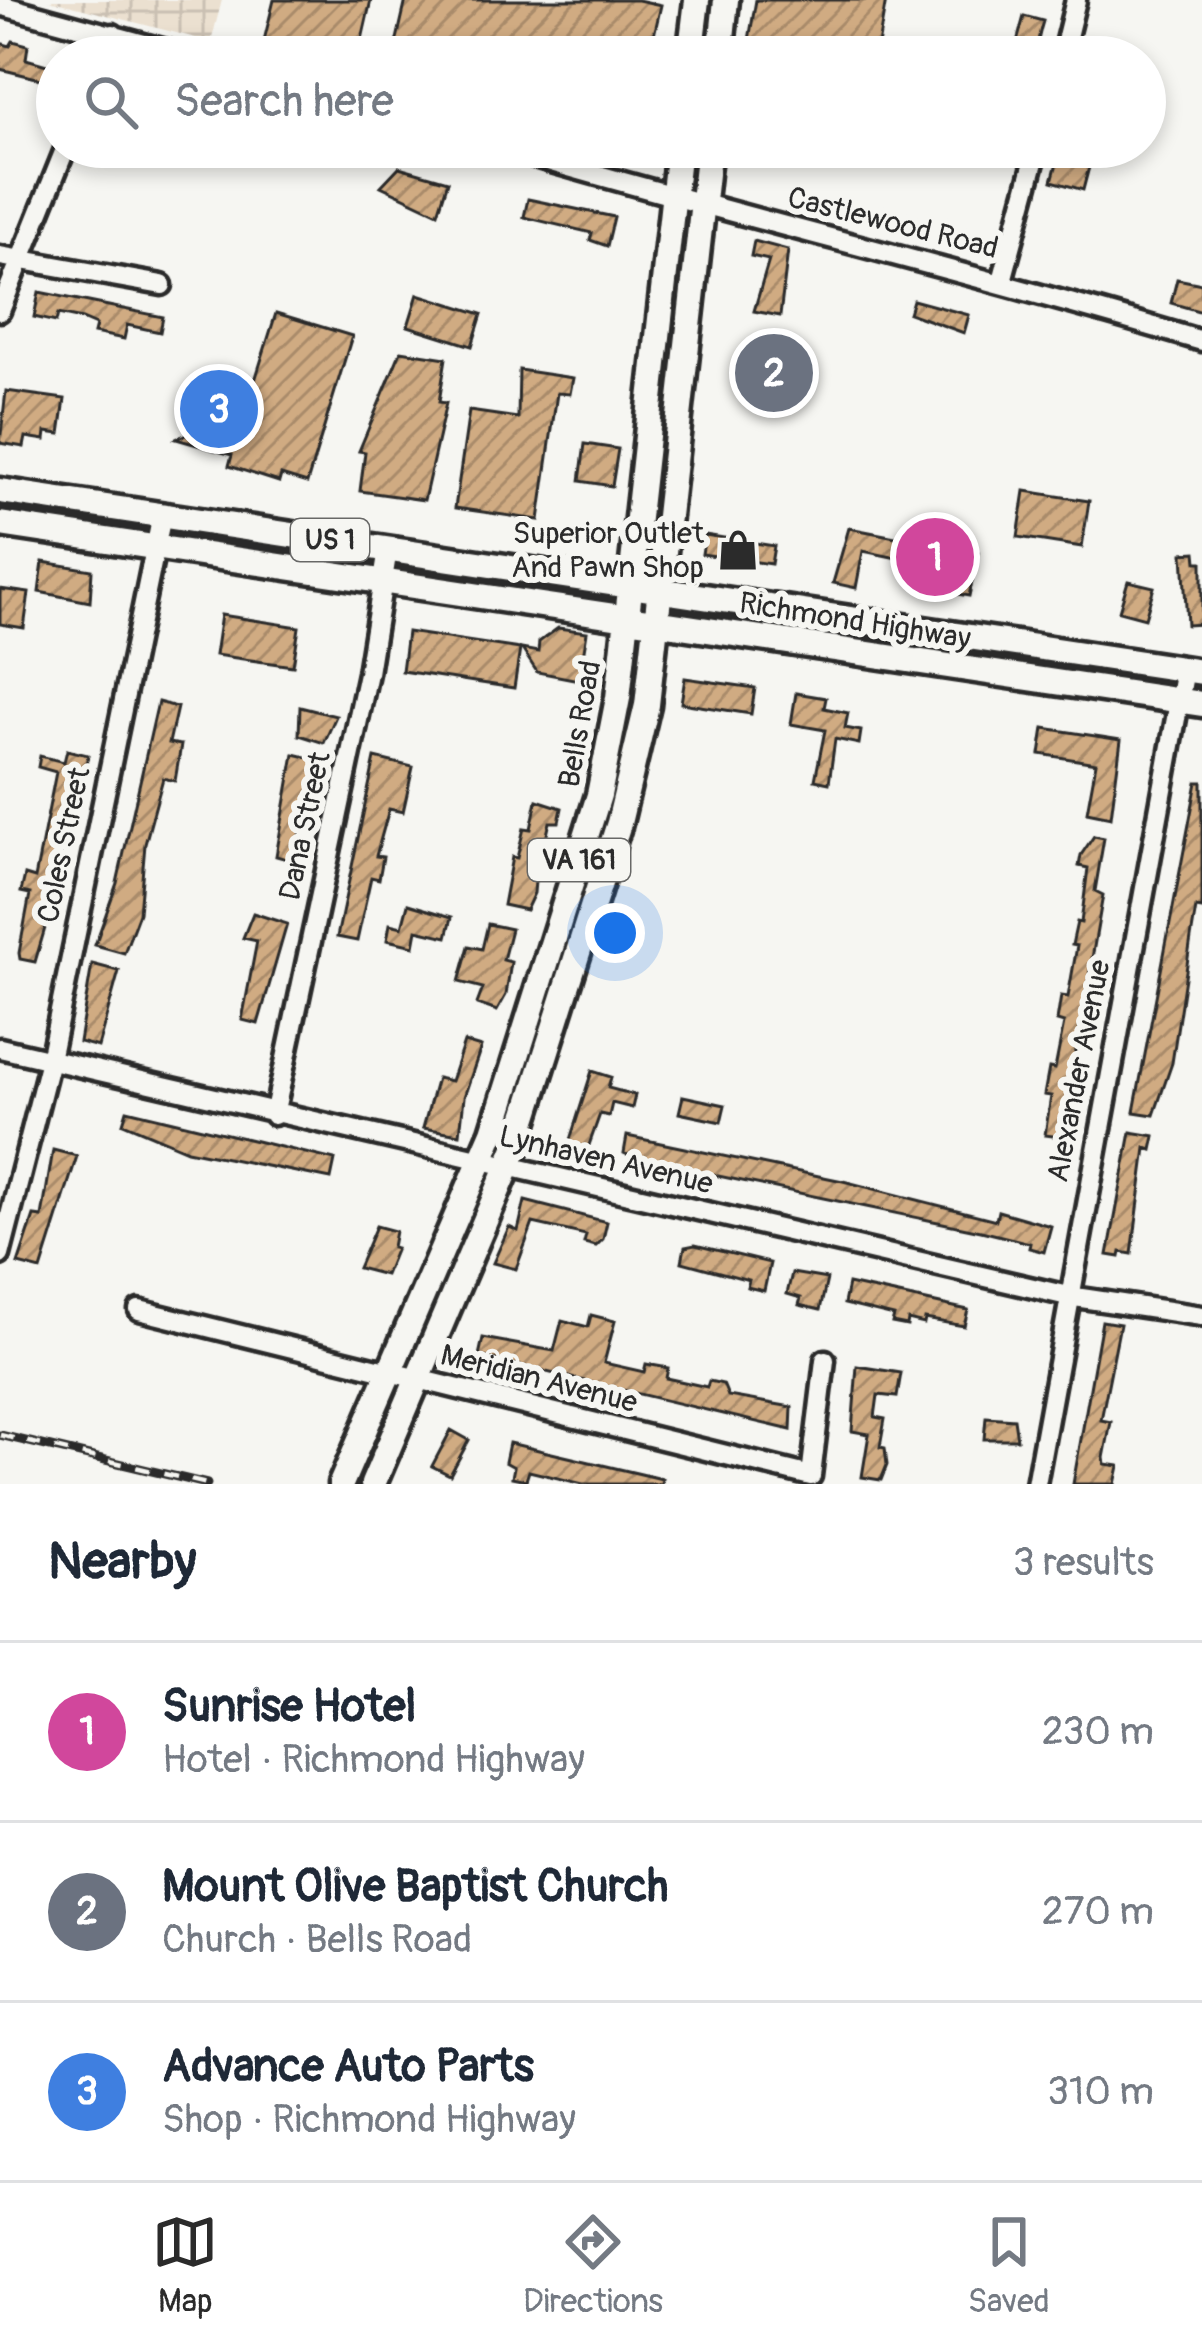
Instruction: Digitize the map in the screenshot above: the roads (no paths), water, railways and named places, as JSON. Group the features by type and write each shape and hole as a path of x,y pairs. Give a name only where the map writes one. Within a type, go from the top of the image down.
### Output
{"main road":[{"path":"693,36 698,0"},
{"path":"722,36 726,0"},
{"name":"Bells Road","path":"341,1484 482,1162 602,783 628,616 678,168"},
{"name":"Bells Road","path":"373,1484 509,1168 633,774 656,621 707,168"},
{"name":"Richmond Highway","path":"0,491 1193,670"},
{"name":"Richmond Highway","path":"0,524 1190,702"}],"street":[{"path":"1067,36 1076,0"},
{"path":"0,5 120,36"},
{"path":"0,311 10,256 55,168"},
{"name":"Castlewood Road","path":"572,168 1002,281 1202,341"},
{"path":"1002,281 1032,168"},
{"path":"10,256 162,285"},
{"name":"Coles Street","path":"0,1255 50,1060 163,515"},
{"name":"Dana Street","path":"274,1115 388,549"},
{"name":"Alexander Avenue","path":"1036,1484 1068,1296 1193,670"},
{"name":"Lynhaven Avenue","path":"0,1048 1068,1296 1202,1316"},
{"name":"Meridian Avenue","path":"139,1310 811,1476 825,1360"}],"railway":[{"path":"0,1435 207,1484"}],"place":[{"name":"Mount Olive Baptist Church","path":"774,373"},
{"name":"Advance Auto Parts","path":"219,409"},
{"name":"Superior Outlet And Pawn Shop","path":"738,550"},
{"name":"Sunrise Hotel","path":"935,557"}]}
